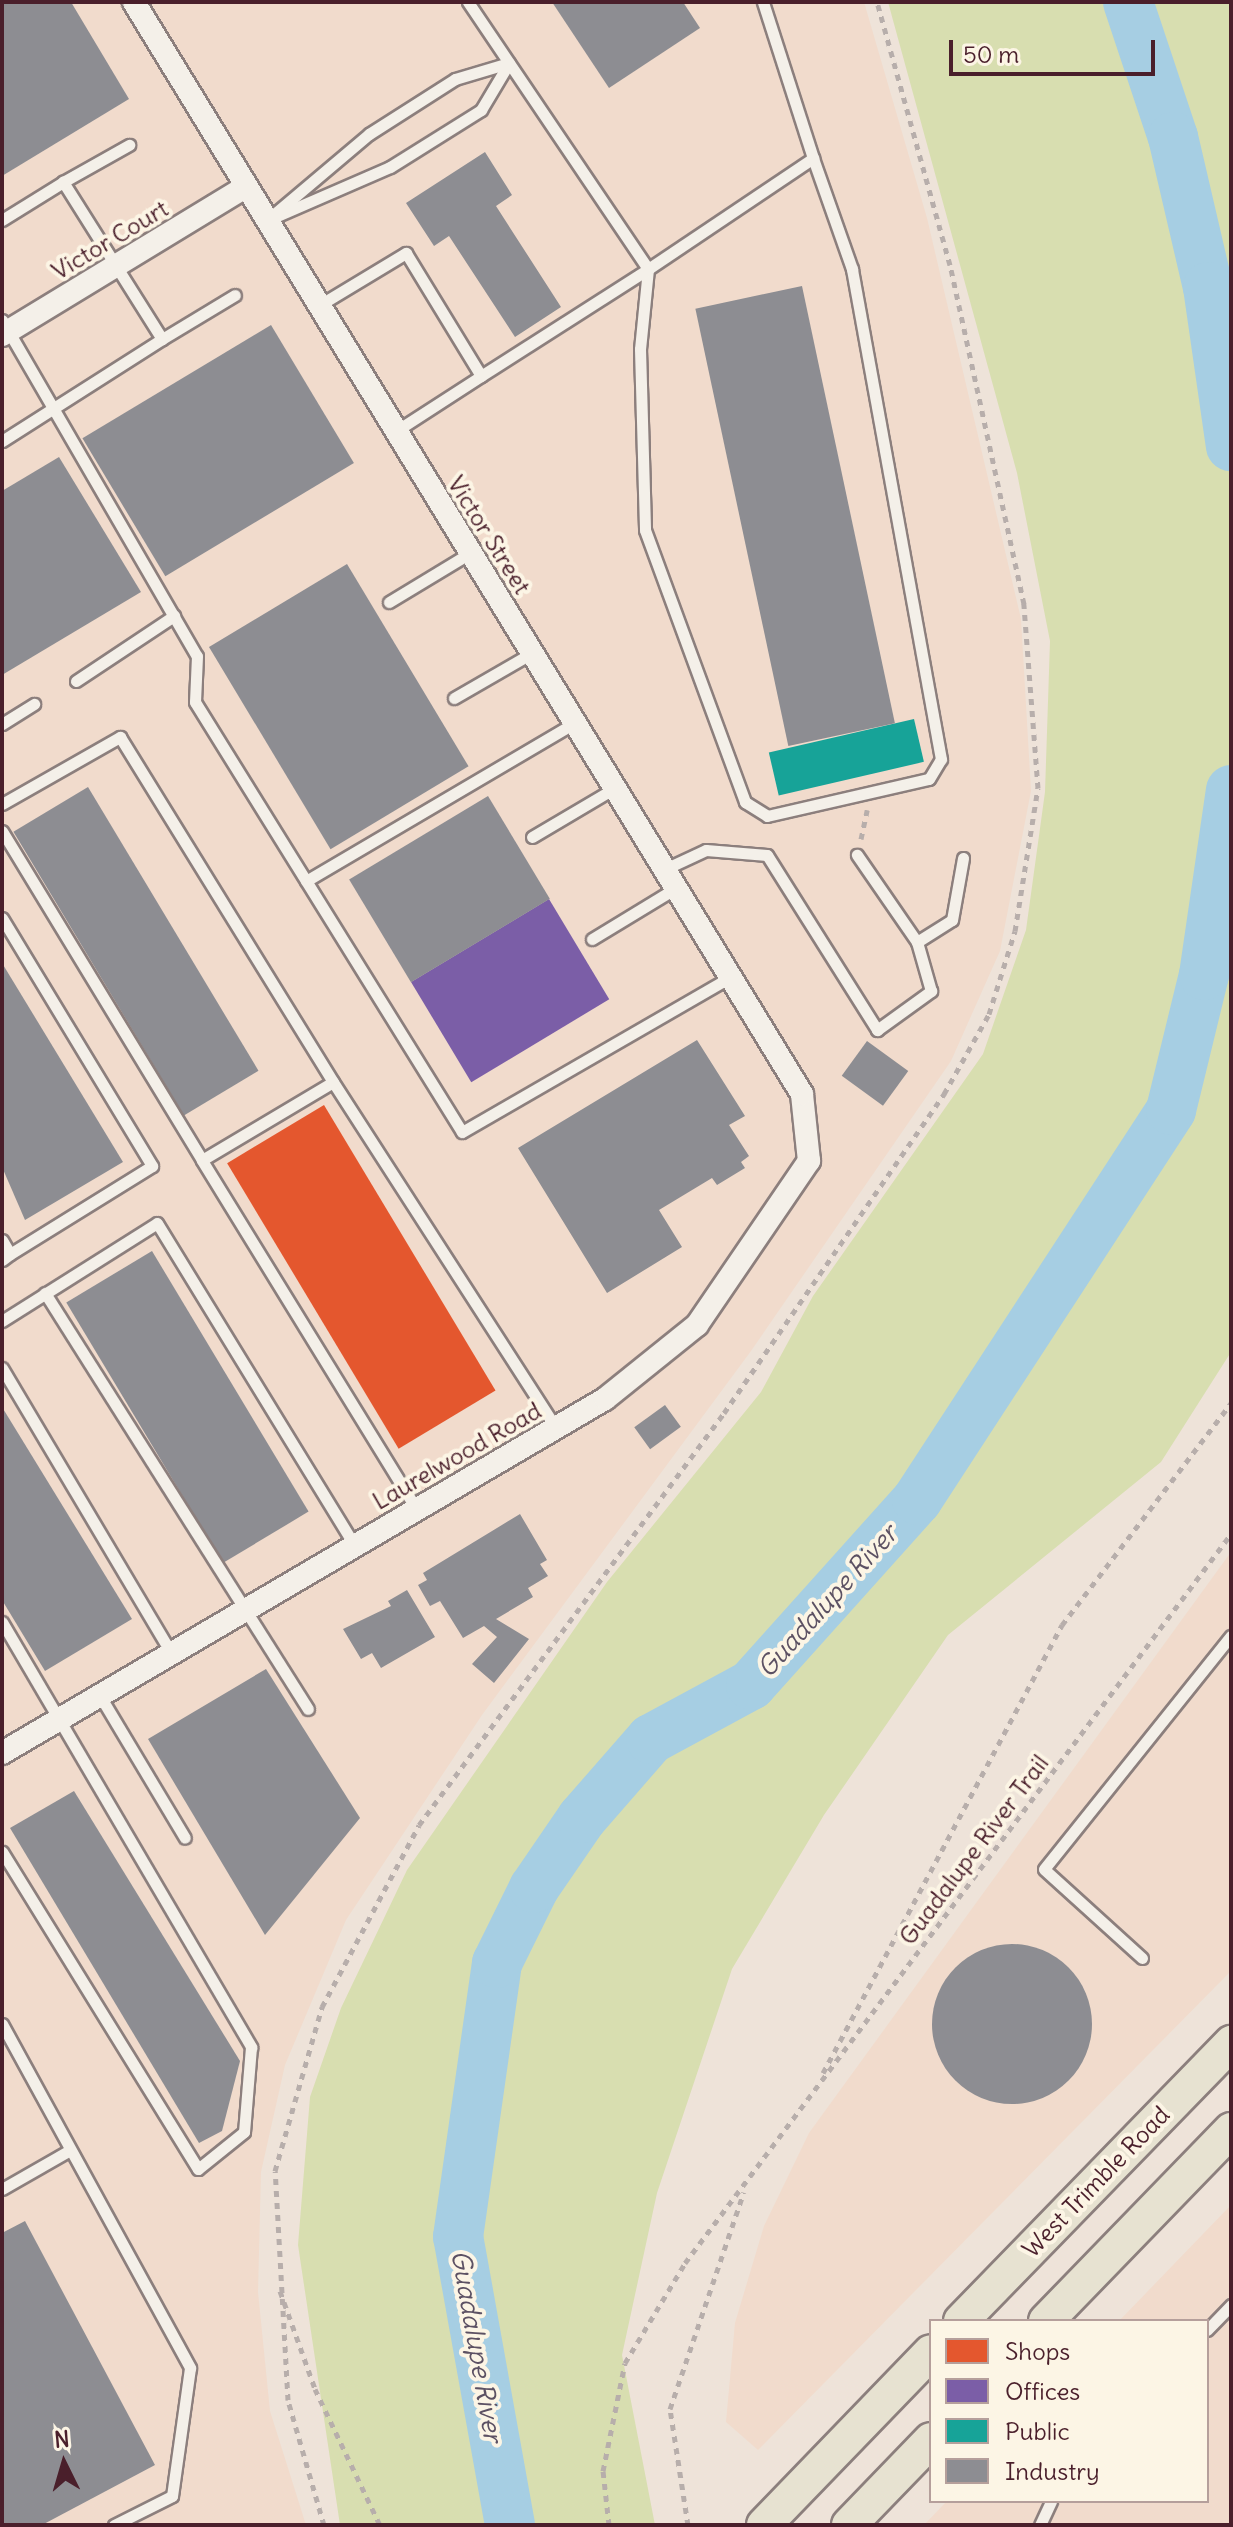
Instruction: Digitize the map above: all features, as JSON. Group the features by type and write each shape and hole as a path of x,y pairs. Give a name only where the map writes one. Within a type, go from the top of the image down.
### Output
{"main road":[{"name":"West Trimble Road","path":"963,2319 1231,2043"},
{"path":"1048,2319 1231,2130"},
{"path":"764,2525 929,2354"},
{"path":"849,2525 929,2442"}],"street":[{"name":"Victor Street","path":"134,2 802,1094"},
{"name":"Victor Court","path":"4,329 117,268 245,187"},
{"name":"Laurelwood Road","path":"4,1747 62,1718 556,1428 656,1361 734,1278 809,1161 802,1094"}],"lane":[{"path":"468,2 648,269 640,349 645,530 745,802 767,816 929,779 941,759 852,269 763,2"},
{"path":"266,221 390,167 481,110 509,63"},
{"path":"266,221 369,134 455,79 509,63"},
{"path":"2,220 129,145"},
{"path":"395,431 648,269 813,158"},
{"path":"63,182 162,339"},
{"path":"318,306 406,253 481,376"},
{"path":"2,441 235,295"},
{"path":"4,329 197,656 195,702 462,1132 730,977"},
{"path":"389,602 470,553"},
{"path":"76,681 174,616"},
{"path":"454,698 532,653"},
{"path":"2,724 34,704"},
{"path":"306,881 574,723"},
{"path":"2,804 120,737 333,1082 556,1428"},
{"path":"532,837 615,788"},
{"path":"2,831 417,1510"},
{"path":"592,939 706,850 767,855 877,1030 931,991 917,942 857,855"},
{"path":"917,942 952,920 963,858"},
{"path":"2,918 152,1166 6,1257 2,1240"},
{"path":"202,1160 333,1082"},
{"path":"2,1321 157,1223 355,1546"},
{"path":"45,1293 243,1612 308,1709"},
{"path":"2,1368 172,1654"},
{"path":"2,1622 62,1718 251,2047 244,2132 198,2169 2,1852"},
{"path":"1142,1958 1044,1869 1231,1636"},
{"path":"100,1696 185,1838"},
{"path":"2,2024 190,2368 172,2496 114,2525"},
{"path":"2,2189 70,2150"},
{"path":"1209,2328 1231,2305"},
{"path":"1040,2525 1050,2503"}],"path":[{"path":"324,2525 288,2400 277,2282 275,2171 322,2007 356,1931 489,1723 724,1413 944,1094 989,1014 1015,931 1038,788 1024,604 954,280 877,2"},
{"path":"818,2085 1062,1625 1231,1403"},
{"name":"Guadalupe River Trail","path":"609,2525 603,2471 625,2363 685,2263 745,2187 1231,1534"},
{"name":"Guadalupe River Trail","path":"688,2525 670,2409 745,2187"},
{"path":"277,2282 315,2389 380,2525"}],"shaded area":[{"path":"2,2 864,2 927,218 1021,619 1031,791 1000,951 951,1061 751,1351 482,1715 346,1920 285,2065 261,2172 258,2292 270,2411 306,2525 2,2525"},
{"path":"1231,1552 1231,1971 758,2450 726,2422 735,2323 764,2226 809,2133"},
{"path":"1231,2205 1231,2525 924,2525 945,2503 1209,2503 1209,2319 1121,2319"}],"green space":[{"path":"888,2 1231,2 1231,1352 1161,1462 948,1635 824,1815 732,1969 657,2193 622,2355 655,2525 340,2525 298,2245 310,2097 341,2008 407,1870 607,1582 761,1392 813,1296 983,1054 1026,930 1045,792 1050,641 1017,473"}],"building: Shops":[{"path":"324,1105 496,1390 399,1449 227,1163"}],"building: Offices":[{"path":"549,899 609,999 471,1082 411,982"}],"building: Public":[{"path":"914,719 924,762 779,795 769,753"}],"building: Industry":[{"path":"2,2 71,2 129,99 2,176"},
{"path":"552,2 683,2 700,28 609,88"},
{"path":"485,152 512,195 496,206 561,307 515,337 449,236 434,246 406,203"},
{"path":"802,286 895,723 788,746 695,309"},
{"path":"271,325 354,463 165,576 82,438"},
{"path":"59,457 141,592 2,675 2,491"},
{"path":"347,564 469,766 331,849 209,647"},
{"path":"88,787 258,1071 184,1116 13,832"},
{"path":"488,796 550,899 411,982 349,879"},
{"path":"2,963 123,1162 25,1220 2,1167"},
{"path":"697,1040 745,1116 729,1125 749,1156 741,1162 745,1168 717,1185 712,1178 659,1210 682,1247 607,1293 518,1148"},
{"path":"867,1041 908,1071 883,1106 842,1076"},
{"path":"152,1251 309,1512 223,1563 66,1303"},
{"path":"665,1405 681,1427 650,1449 634,1427"},
{"path":"2,1407 132,1619 45,1671 2,1600"},
{"path":"520,1514 547,1560 540,1564 548,1576 528,1588 533,1597 496,1619 529,1639 494,1683 472,1664 497,1637 484,1626 463,1638 440,1601 430,1606 418,1585 427,1580 423,1573"},
{"path":"407,1590 435,1637 381,1668 372,1653 361,1659 343,1629 391,1606 388,1601"},
{"path":"266,1669 360,1818 265,1935 148,1739"},
{"path":"74,1791 240,2061 222,2131 199,2143 10,1828"},
{"path":"1012,1944 1043,1950 1068,1968 1086,1993 1092,2024 1086,2055 1068,2080 1043,2098 1012,2104 981,2098 956,2080 938,2055 932,2024 938,1993 956,1968 981,1950"},
{"path":"25,2221 155,2465 42,2525 2,2525 2,2233"}],"waterway":[{"name":"Guadalupe River","path":"1128,2 1173,137 1208,287 1231,446"},
{"name":"Guadalupe River","path":"510,2525 458,2237 497,1963 534,1888 582,1818 651,1739 751,1685 917,1500 1171,1110 1204,975 1231,790"}]}
